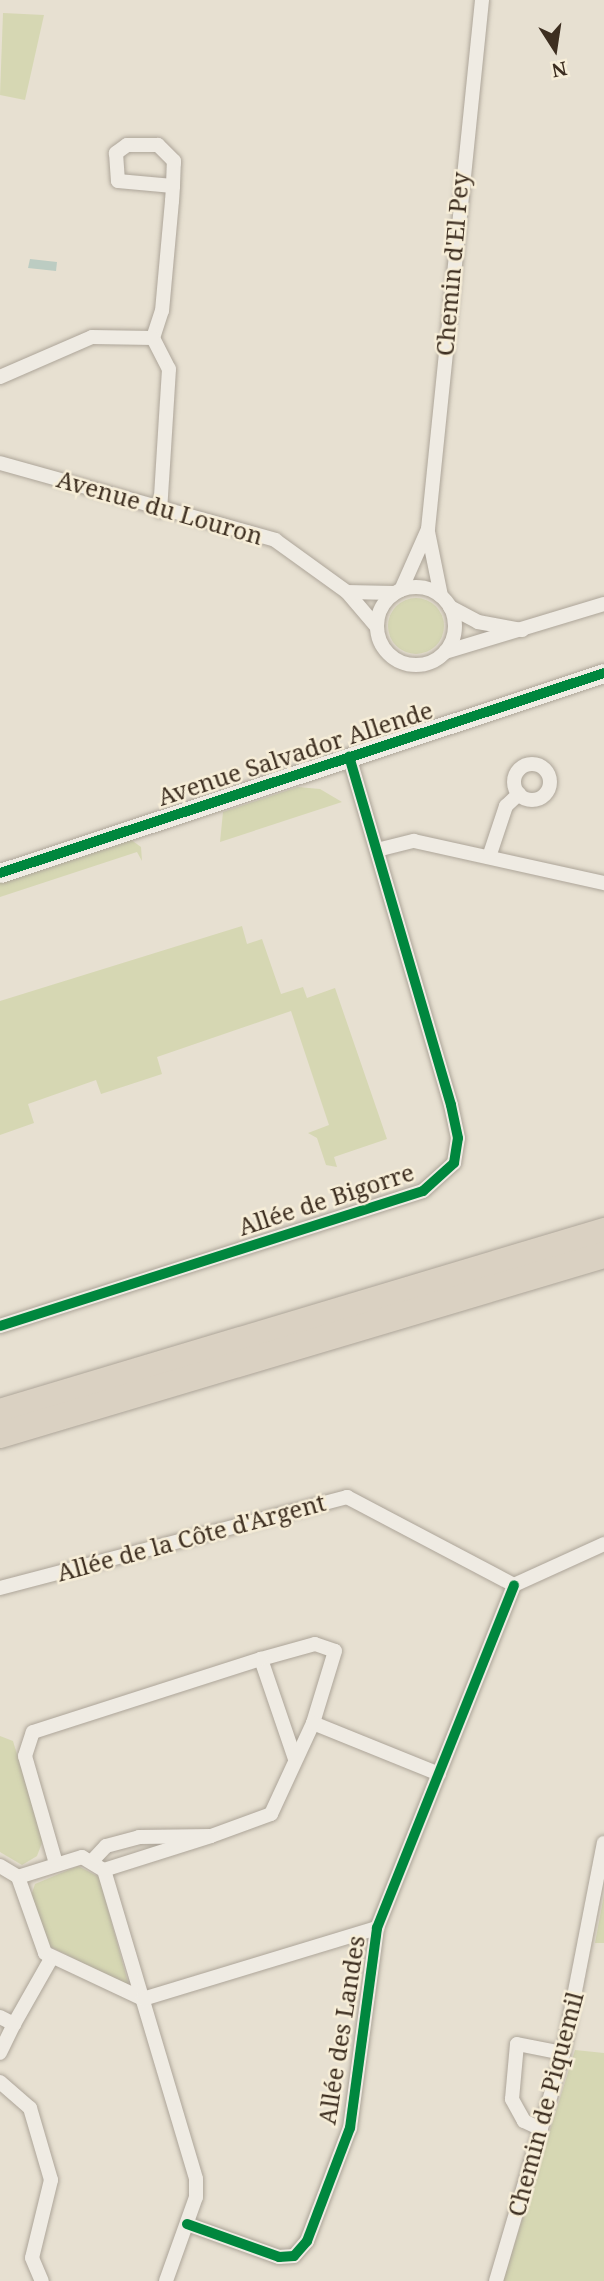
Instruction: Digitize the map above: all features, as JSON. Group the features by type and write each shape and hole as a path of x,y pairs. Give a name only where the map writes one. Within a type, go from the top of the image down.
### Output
{"highway":[{"path":"0,1412 604,1231"},
{"path":"0,1435 604,1255"}],"street":[{"name":"Chemin d'El Pey","path":"445,602 428,529 482,0"},
{"path":"160,511 169,369 153,338 162,310 173,186 174,161 167,149 133,145 116,153 118,181 173,186"},
{"path":"0,377 92,337 153,338"},
{"name":"Avenue du Louron","path":"0,463 160,511 275,540 347,592 376,626"},
{"name":"Chemin d'El Pey","path":"398,592 428,529"},
{"path":"347,592 398,592 422,588 478,622 527,630"},
{"path":"398,592 376,626 385,651 408,665 604,604"},
{"path":"444,653 454,631 445,602"},
{"name":"Avenue Salvador Allende","path":"0,873 604,673"},
{"name":"Allée de Bigorre","path":"0,1326 423,1191 446,1175 458,1138 349,757"},
{"path":"489,857 506,806 519,794"},
{"path":"377,850 414,841 604,883"},
{"name":"Allée de la Côte d'Argent","path":"0,1588 347,1497 514,1585"},
{"path":"514,1585 604,1544"},
{"name":"Allée des Landes","path":"187,2224 279,2256 302,2249 350,2128 377,1928 514,1585"},
{"path":"18,1877 55,1860 99,1865 211,1836 266,1818 313,1723 335,1651 315,1644 33,1732 24,1756 55,1860"},
{"path":"261,1659 295,1759"},
{"path":"313,1723 439,1774"},
{"path":"166,2281 187,2224 196,2179 143,1999 99,1865 106,1846 139,1837 211,1836"},
{"name":"Chemin de Piquemil","path":"496,2281 563,2053 604,1843"},
{"path":"0,1866 18,1877 37,1941 52,1957 143,1999 377,1928"},
{"path":"0,2053 52,1957"},
{"path":"0,2017 14,2024"},
{"path":"541,2129 524,2121 512,2099 517,2044 563,2053"},
{"path":"0,2082 30,2108 51,2180 32,2258 42,2281"}],"green space":[{"path":"3,13 44,15 25,100 0,95"},
{"path":"416,598 431,603 439,611 444,626 439,641 431,649 416,654 401,649 393,641 388,626 393,611 401,603"},
{"path":"298,787 320,789 342,802 220,842 223,812"},
{"path":"130,839 141,847 142,861 137,852 0,897 0,881"},
{"path":"242,926 247,944 262,939 281,994 303,987 307,998 335,988 387,1139 334,1157 337,1167 326,1165 317,1138 308,1133 329,1125 291,1011 157,1057 162,1074 101,1094 96,1080 28,1104 34,1123 0,1135 0,1001"},
{"path":"0,1736 13,1741 43,1840 37,1856 22,1865 0,1852"},
{"path":"78,1866 99,1877 129,1986 45,1944 31,1896 35,1884"},
{"path":"604,1895 604,1943 595,1943"},
{"path":"575,2050 604,2053 604,2281 503,2281"}],"shaded area":[{"path":"30,259 57,262 56,271 28,268"}],"cycle path":[{"path":"0,873 604,673"},
{"path":"0,1326 423,1191 454,1163 458,1138 451,1105 349,757"},
{"path":"187,2224 279,2257 294,2256 307,2241 350,2128 377,1928 514,1585"}]}
